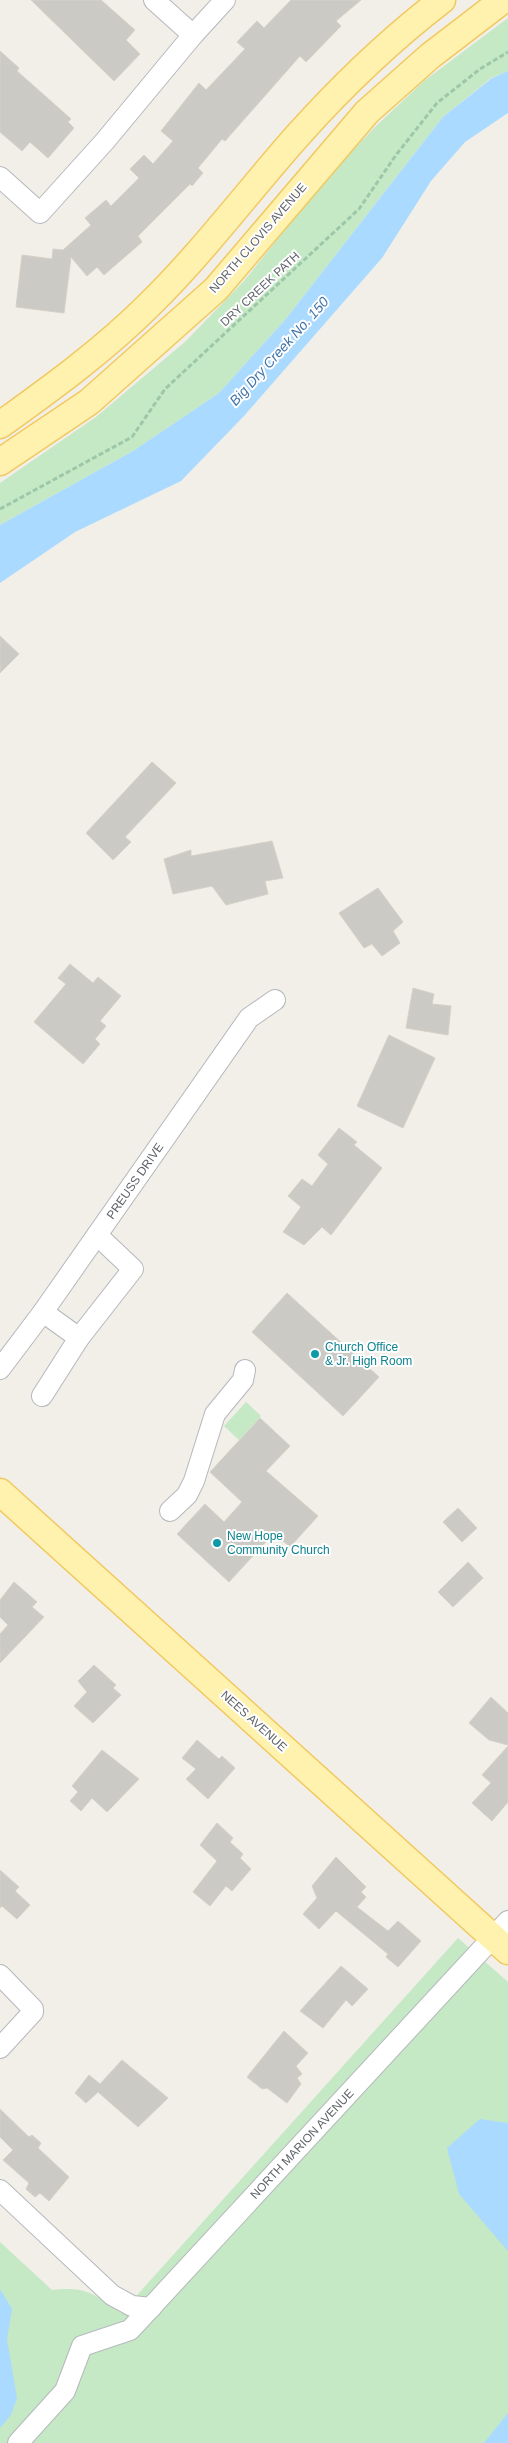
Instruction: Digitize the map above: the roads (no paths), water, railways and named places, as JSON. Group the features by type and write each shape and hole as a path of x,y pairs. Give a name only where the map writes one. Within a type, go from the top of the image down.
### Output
{"main road":[{"path":"0,425 67,377 116,337 151,303 341,89 385,48 442,0"},
{"name":"NORTH CLOVIS AVENUE","path":"0,462 89,402 216,288 368,112 430,56 503,0"},
{"name":"NEES AVENUE","path":"0,1492 503,1937"}],"street":[{"path":"154,0 193,35"},
{"path":"0,177 40,213 105,141 193,35 225,0"},
{"name":"PREUSS DRIVE","path":"0,1369 43,1312 249,1018 275,1000"},
{"path":"42,1396 79,1338 133,1268 97,1235"},
{"path":"43,1312 79,1338"},
{"path":"170,1512 187,1495 194,1481 215,1414 242,1380 246,1370"},
{"name":"NORTH MARION AVENUE","path":"18,2443 65,2391 82,2346 130,2330 503,1937"},
{"path":"0,1975 33,2009 33,2012 0,2048"},
{"path":"0,2190 112,2295 132,2306 151,2308"}],"water":[{"name":"Big Dry Creek No. 150","path":"508,71 508,113 465,142 431,181 382,258 244,416 181,481 75,532 0,583 0,525 133,451 219,393 285,320 443,117 492,78"},
{"path":"480,2119 508,2123 508,2251 459,2194 447,2148"},
{"path":"0,2289 12,2309 7,2339 17,2398 11,2415 0,2428"},
{"path":"508,2413 508,2443 484,2443"}],"place":[{"name":"Church Office & Jr. High Room","path":"315,1354"},
{"name":"New Hope Community Church","path":"217,1543"}]}
